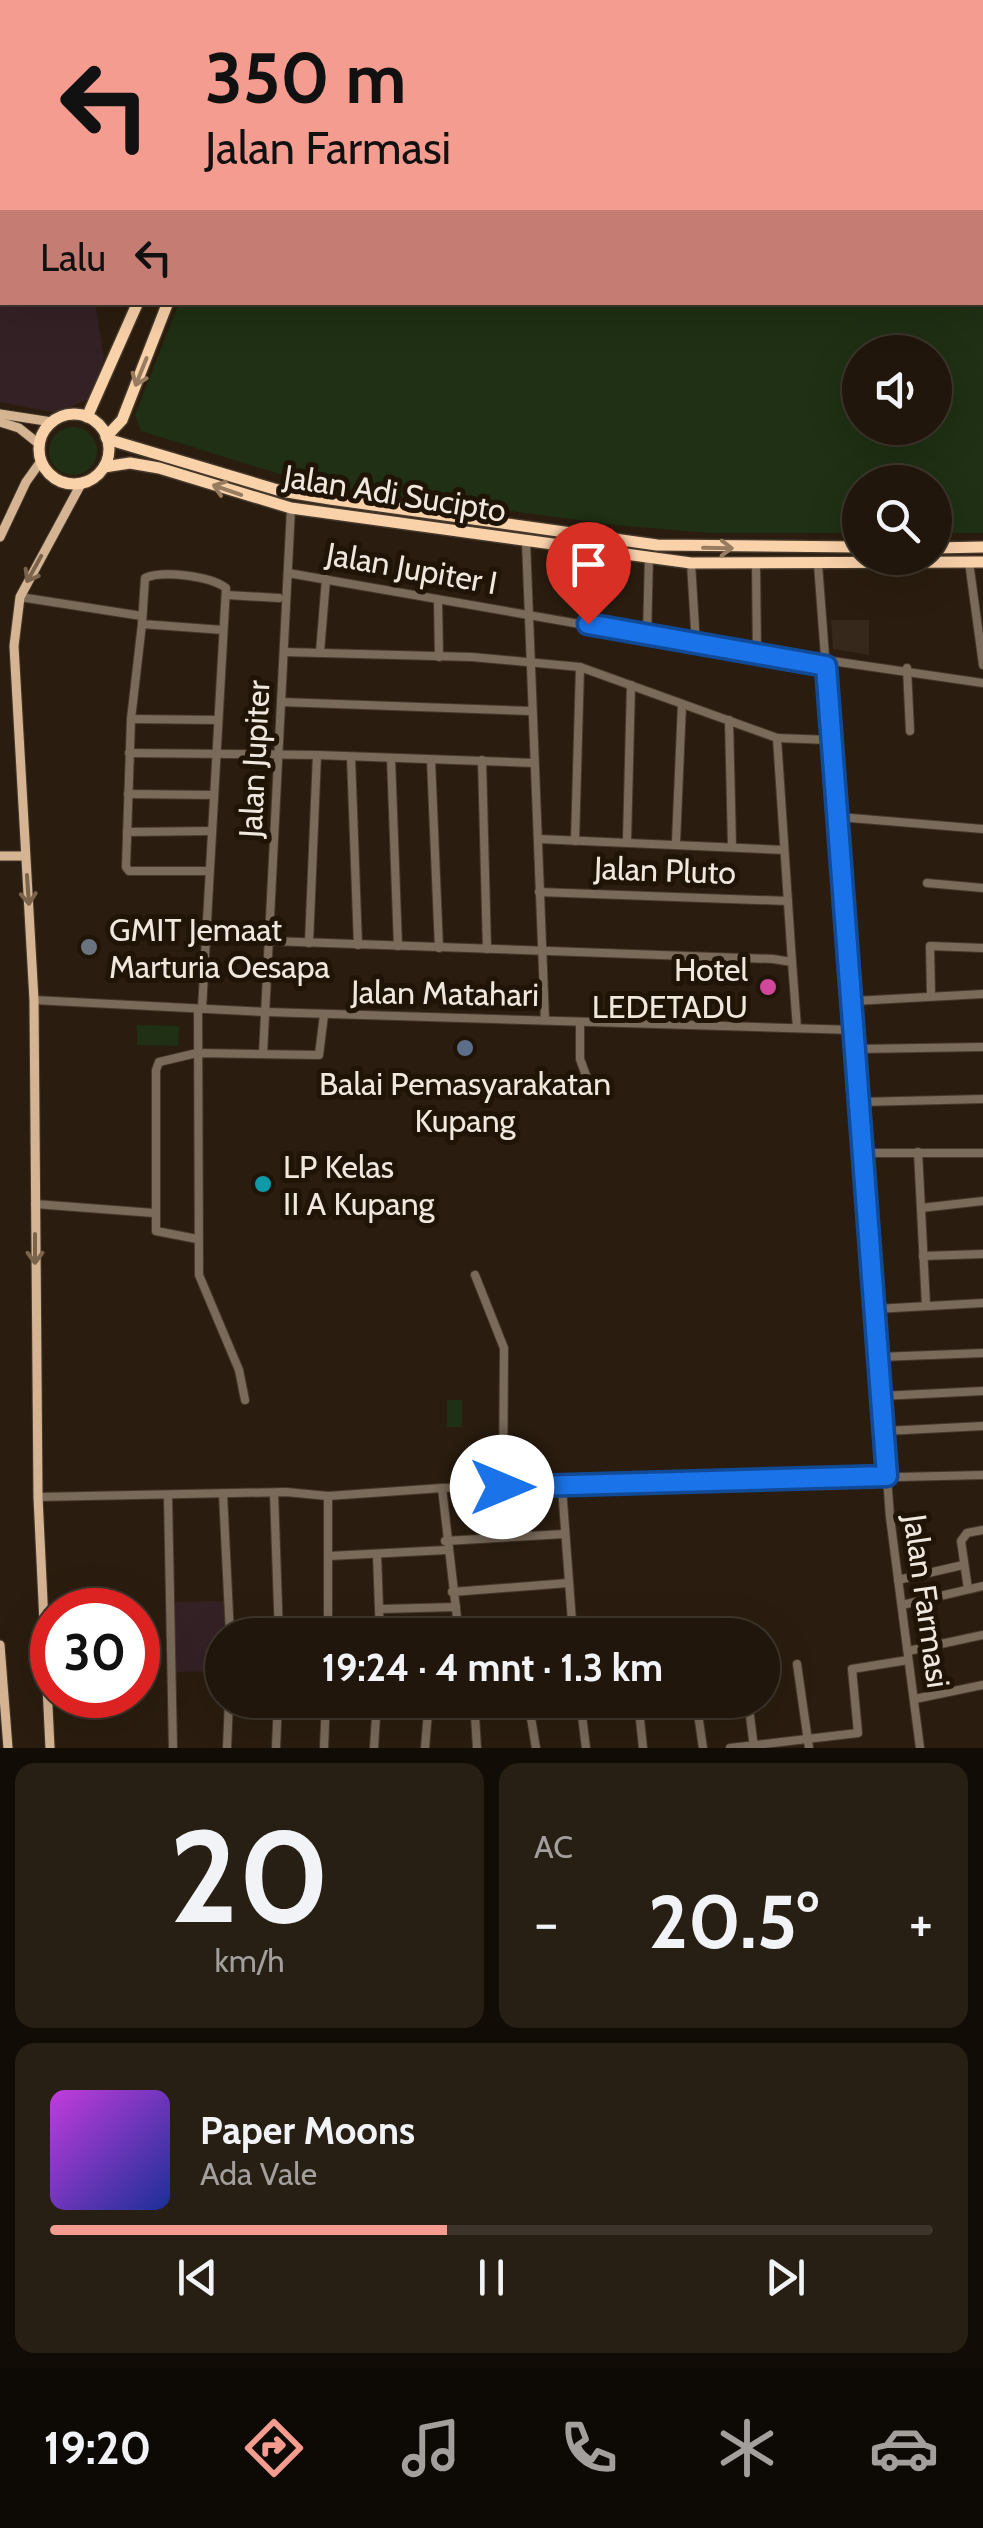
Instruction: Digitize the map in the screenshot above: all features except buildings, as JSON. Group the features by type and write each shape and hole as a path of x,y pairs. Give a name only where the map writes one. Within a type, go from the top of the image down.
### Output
{"highway":[{"path":"88,417 137,305"},
{"path":"107,438 88,417 75,414 52,422 40,444 41,461 57,480 81,484 104,468 107,438 122,420 167,305"},
{"name":"Jalan Adi Sucipto","path":"107,438 282,491 698,548 842,547"},
{"name":"Jalan Adi Sucipto","path":"104,468 130,463 159,468 291,508 691,562 983,562"},
{"path":"568,532 569,546"},
{"path":"952,548 983,547"}],"main road":[{"path":"0,414 52,422"},
{"path":"0,422 19,428 40,444"},
{"path":"0,537 26,482 41,461"},
{"path":"50,1748 38,1497 34,1000 14,646 20,596 81,484"},
{"path":"0,856 26,856"},
{"path":"0,1645 8,1748"}],"street":[{"name":"Jalan Jupiter","path":"263,1054 291,508"},
{"path":"526,541 546,1020"},
{"path":"647,636 649,556"},
{"path":"691,562 696,646"},
{"path":"969,562 983,665"},
{"path":"756,563 758,656"},
{"name":"Jalan Farmasi","path":"818,564 854,1000 887,1476 920,1748"},
{"name":"Jalan Jupiter I","path":"288,573 758,656 907,668 983,683"},
{"path":"208,872 129,871 131,719 143,582 148,575 219,583 227,595 196,1053 197,1238 201,1285 239,1370 246,1400"},
{"path":"320,652 326,579"},
{"path":"227,595 280,598"},
{"path":"20,596 142,620 224,630"},
{"path":"438,600 439,656"},
{"path":"284,652 439,656 580,667 777,738 830,740"},
{"path":"575,841 580,667"},
{"path":"907,668 910,731"},
{"path":"627,840 631,685"},
{"path":"281,702 531,711"},
{"path":"676,842 682,704"},
{"path":"131,719 218,720"},
{"path":"729,720 732,846"},
{"path":"777,738 798,1028"},
{"path":"130,753 534,763"},
{"path":"309,942 317,755"},
{"path":"351,757 358,945"},
{"path":"391,758 398,946"},
{"path":"432,760 438,948"},
{"path":"482,760 488,949"},
{"path":"128,794 214,795"},
{"path":"838,816 983,829"},
{"path":"128,832 212,831"},
{"path":"538,839 676,842 784,850"},
{"path":"926,883 983,888"},
{"name":"Jalan Pluto","path":"540,892 788,900"},
{"path":"270,942 792,962"},
{"path":"931,996 930,946 983,948"},
{"path":"854,1000 983,994"},
{"name":"Jalan Matahari","path":"34,1000 266,1012 854,1030"},
{"path":"197,1238 158,1234 154,1213 156,1070 162,1060 196,1053 321,1054 324,1014"},
{"path":"580,1022 580,1059 587,1078"},
{"path":"856,1049 983,1047"},
{"path":"860,1102 983,1100"},
{"path":"918,1152 926,1306"},
{"path":"862,1153 983,1152"},
{"path":"921,1208 983,1202"},
{"path":"36,1204 154,1213"},
{"path":"923,1256 983,1254"},
{"path":"475,1275 504,1348 502,1487"},
{"path":"875,1309 983,1303"},
{"path":"879,1357 983,1353"},
{"path":"881,1396 983,1390"},
{"path":"884,1431 983,1426"},
{"path":"38,1497 274,1493 328,1496 442,1488 983,1475"},
{"path":"442,1488 457,1618"},
{"path":"562,1488 572,1618"},
{"path":"274,1493 278,1618"},
{"path":"224,1494 229,1618"},
{"path":"168,1496 174,1748"},
{"path":"328,1496 328,1618"},
{"path":"968,1589 962,1538 983,1530"},
{"path":"329,1556 564,1534"},
{"path":"377,1554 381,1618"},
{"path":"898,1580 963,1565"},
{"path":"452,1592 568,1584"},
{"path":"902,1605 983,1586"},
{"path":"382,1609 456,1607"},
{"path":"730,1748 808,1744 860,1731 852,1669 983,1635"},
{"path":"797,1664 808,1744"},
{"path":"915,1699 983,1685"},
{"path":"227,1748 228,1718"},
{"path":"276,1748 277,1718"},
{"path":"324,1748 325,1718"},
{"path":"374,1748 376,1718"},
{"path":"425,1748 427,1718"},
{"path":"475,1718 477,1748"},
{"path":"531,1718 536,1748"},
{"path":"582,1718 586,1748"},
{"path":"640,1718 644,1748"},
{"path":"699,1718 703,1748"},
{"path":"750,1718 754,1747"}],"shaded area":[{"path":"0,305 95,305 104,358 91,398 56,413 0,402"},
{"path":"831,620 869,620 869,655 833,649"},
{"path":"228,1601 227,1618 205,1618 205,1671 175,1672 175,1602"}],"green space":[{"path":"178,305 983,305 983,533 952,533 952,465 842,465 842,533 709,533 616,525 315,485 141,431 135,415"},
{"path":"73,427 90,434 97,451 90,468 73,475 56,468 49,451 56,434"},
{"path":"137,1025 179,1026 178,1046 137,1045"},
{"path":"447,1400 462,1400 462,1427 447,1427"}],"place":[{"name":"GMIT Jemaat Marturia Oesapa","path":"89,947"},
{"name":"Hotel LEDETADU","path":"768,987"},
{"name":"Balai Pemasyarakatan Kupang","path":"465,1048"},
{"name":"LP Kelas II A Kupang","path":"263,1184"}],"route":[{"path":"502,1487 887,1476 826,666 727,652 588,624"}]}
